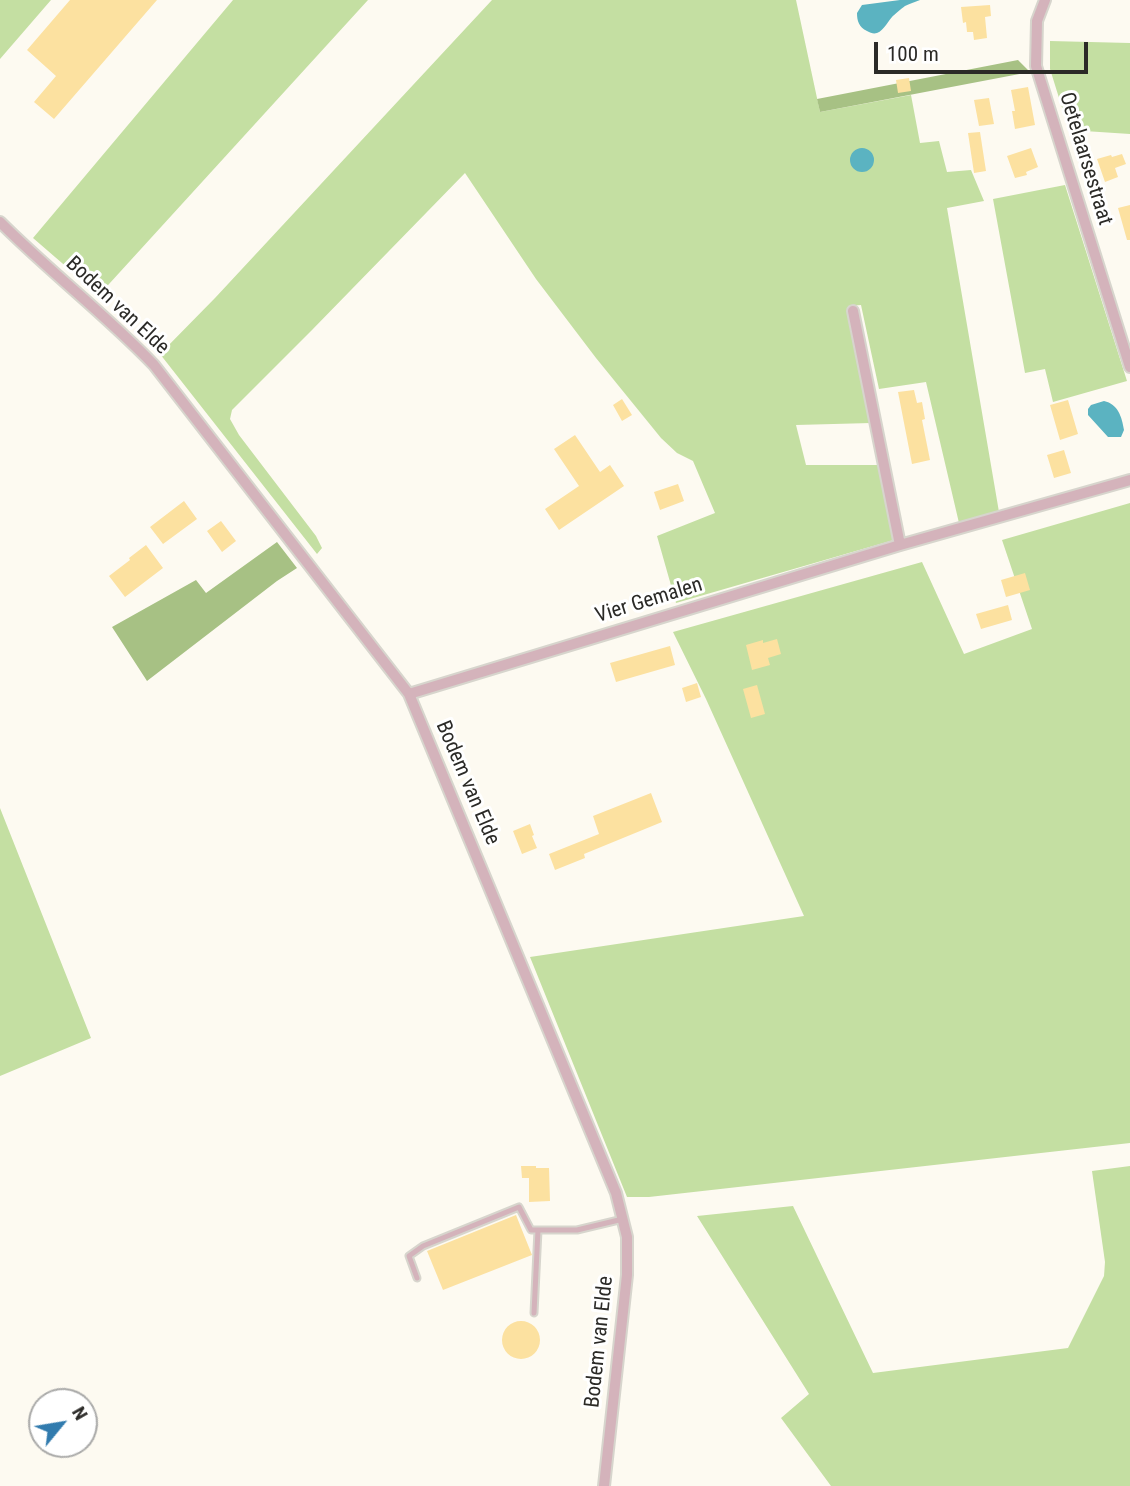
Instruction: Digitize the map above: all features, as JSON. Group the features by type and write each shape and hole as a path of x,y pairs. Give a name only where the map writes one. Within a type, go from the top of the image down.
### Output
{"street":[{"name":"Oetelaarsestraat","path":"1045,0 1037,21 1036,66 1130,367"},
{"name":"Bodem van Elde","path":"0,222 155,365 409,694 616,1193 624,1219 627,1275 604,1486"},
{"path":"853,311 900,545"},
{"name":"Vier Gemalen","path":"409,694 900,545 1130,480"}],"lane":[{"path":"417,1278 409,1256 422,1246 519,1207 531,1230 577,1230 624,1219"},
{"path":"534,1313 538,1230"}],"green space":[{"path":"0,0 51,0 0,59"},
{"path":"233,0 368,0 99,295 33,238"},
{"path":"492,0 796,0 820,112 911,95 920,143 939,141 947,172 971,170 984,201 947,208 999,512 959,523 926,382 879,389 861,305 848,306 871,423 796,425 806,465 879,465 894,540 676,603 657,536 715,513 693,461 677,453 661,438 596,358 536,279 465,173 232,410 230,419 239,435 316,536 322,548 317,554 160,354"},
{"path":"1050,41 1130,43 1130,134 1069,130 1050,69"},
{"path":"1018,60 1030,72 820,112 817,99"},
{"path":"1065,185 1127,381 1053,402 1045,369 1025,373 993,199"},
{"path":"1130,503 1130,1143 649,1197 627,1197 530,957 804,916 673,632 922,562 964,654 1032,629 1002,540"},
{"path":"277,542 297,568 147,681 112,627 196,580 206,593"},
{"path":"0,808 91,1038 0,1076"},
{"path":"1130,1166 1130,1486 831,1486 781,1418 809,1394 697,1216 793,1206 873,1373 1068,1348 1104,1276 1105,1262 1092,1171"}],"water":[{"path":"920,0 903,7 879,32 872,33 859,24 857,13 862,5"},
{"path":"862,148 870,152 874,160 870,168 862,172 854,168 850,160 854,152"},
{"path":"1104,401 1113,405 1120,416 1124,430 1121,437 1108,437 1088,415 1091,405"}],"building":[{"path":"70,0 157,0 54,119 34,102 56,76 27,50"},
{"path":"990,5 991,16 985,17 987,38 974,40 973,32 967,32 966,22 963,23 961,7"},
{"path":"909,78 911,91 898,93 896,80"},
{"path":"1028,87 1035,125 1015,129 1011,90"},
{"path":"989,98 994,124 979,126 974,100"},
{"path":"980,132 986,171 974,173 968,133"},
{"path":"1031,148 1038,167 1026,172 1027,175 1015,178 1007,156"},
{"path":"1122,154 1126,164 1115,168 1118,177 1105,182 1097,159"},
{"path":"1130,205 1130,240 1127,240 1118,208"},
{"path":"914,390 917,403 922,402 925,419 922,420 930,460 912,464 898,392"},
{"path":"622,399 632,415 622,421 613,405"},
{"path":"1068,400 1078,434 1060,440 1050,405"},
{"path":"575,435 600,472 610,465 624,486 559,530 545,509 579,486 554,449"},
{"path":"1064,450 1071,473 1054,478 1047,455"},
{"path":"678,484 684,501 660,510 654,492"},
{"path":"184,501 197,519 163,544 150,527"},
{"path":"221,521 236,541 222,552 207,531"},
{"path":"146,545 163,568 125,597 109,576"},
{"path":"1025,573 1030,590 1006,597 1001,580"},
{"path":"1008,605 1012,620 981,629 976,614"},
{"path":"777,639 781,654 768,658 770,665 752,670 746,645"},
{"path":"670,646 675,665 616,682 610,663"},
{"path":"697,683 701,697 686,702 682,688"},
{"path":"757,685 765,714 751,718 743,689"},
{"path":"651,793 662,822 584,854 585,858 555,870 549,854 599,834 593,816"},
{"path":"530,824 537,848 522,854 513,831"},
{"path":"521,1166 549,1168 550,1201 529,1202 529,1178 522,1178"},
{"path":"516,1215 532,1255 443,1290 427,1251"},
{"path":"521,1321 534,1327 540,1340 534,1353 521,1359 508,1353 502,1340 508,1327"}]}
